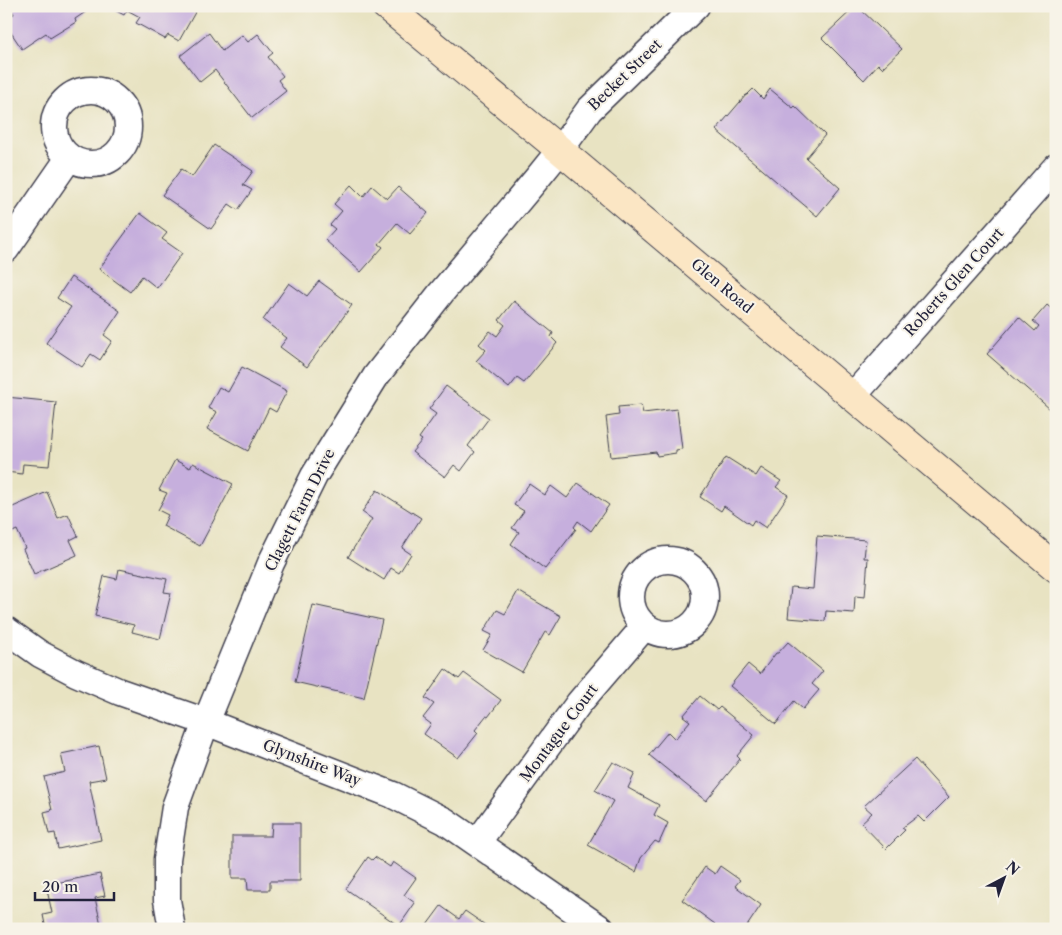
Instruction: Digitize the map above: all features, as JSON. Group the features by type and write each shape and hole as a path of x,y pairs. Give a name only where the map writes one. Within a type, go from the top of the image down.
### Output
{"main road":[{"name":"Glen Road","path":"386,6 1056,568"}],"street":[{"name":"Becket Street","path":"560,150 589,110 696,6"},
{"name":"Clagett Farm Drive","path":"172,929 167,900 167,859 175,807 206,722 271,563 319,468 376,376 441,293 560,150"},
{"path":"6,249 69,158"},
{"name":"Roberts Glen Court","path":"852,397 1056,168"},
{"name":"Montague Court","path":"477,843 579,703 645,626"},
{"name":"Glynshire Way","path":"6,630 40,654 76,673 120,692 206,722 393,795 445,821 601,929"}],"building":[{"path":"9,6 84,6 87,11 75,19 76,22 50,38 46,33 22,49 6,25 6,19 14,14"},
{"path":"107,6 198,7 179,41 168,35 165,39 136,23 140,17 127,10 124,15"},
{"path":"856,6 902,49 882,68 878,64 864,80 822,38"},
{"path":"209,33 222,51 242,35 248,42 258,34 273,53 268,57 283,76 278,80 286,91 252,118 215,70 200,82 180,56"},
{"path":"753,89 763,99 770,89 793,108 795,106 825,135 806,158 840,188 817,216 716,130"},
{"path":"214,145 253,171 243,185 252,190 238,210 229,204 211,229 162,195 181,169 192,177"},
{"path":"351,185 363,197 372,186 387,199 398,187 428,213 410,234 397,223 379,244 383,247 361,272 325,240 335,229 330,225 342,211 334,204"},
{"path":"140,213 167,233 162,239 182,253 157,288 142,276 130,292 99,269"},
{"path":"71,277 120,311 104,335 112,341 100,360 91,354 82,367 46,343 71,307 57,298"},
{"path":"319,281 352,305 307,367 280,347 287,338 263,320 289,283 307,296"},
{"path":"514,301 553,333 551,337 557,343 524,383 517,378 509,388 476,361 486,350 479,344 490,331 497,336 505,325 499,320"},
{"path":"1047,305 1053,310 1056,308 1056,402 1050,409 987,354 1019,317 1035,331 1039,326 1033,321"},
{"path":"242,367 287,391 276,412 269,408 248,451 207,429 217,412 208,408 219,387 228,392"},
{"path":"446,386 489,418 468,446 475,452 461,471 454,465 445,477 412,452 422,440 419,438 436,414 429,409"},
{"path":"6,397 56,402 49,466 23,464 22,474 6,472"},
{"path":"641,405 643,413 677,409 682,449 676,450 676,453 657,456 656,452 611,457 606,417 619,415 618,407"},
{"path":"726,457 756,476 761,468 781,481 776,487 788,495 766,528 754,520 751,525 724,506 721,511 700,497"},
{"path":"175,460 190,468 193,463 233,484 200,546 163,526 168,515 158,510 167,493 159,490"},
{"path":"578,483 609,505 591,531 578,521 574,527 576,529 545,569 511,544 519,532 512,528 524,511 514,505 529,484 545,495 551,486 567,498"},
{"path":"377,490 421,518 402,548 411,554 399,573 391,568 384,580 348,557 372,519 362,512"},
{"path":"47,492 58,518 68,514 78,536 70,540 77,555 34,574 17,530 6,535 6,510"},
{"path":"817,536 866,540 864,558 868,558 865,597 855,596 854,613 826,611 825,621 788,618 791,587 813,589"},
{"path":"119,569 167,579 164,592 171,593 160,639 132,632 134,625 95,616 104,576 117,579"},
{"path":"518,591 561,616 550,635 545,632 522,672 483,650 492,635 484,631 497,610 505,614"},
{"path":"313,605 382,620 364,698 295,682"},
{"path":"788,642 823,671 812,684 819,690 803,709 794,701 776,724 730,686 748,664 760,674 776,653"},
{"path":"445,669 459,679 464,673 501,700 475,730 478,733 458,758 424,734 431,724 423,718 434,704 425,698"},
{"path":"700,696 717,710 720,707 754,735 737,756 740,759 706,801 649,755 668,732 675,739 690,721 683,716"},
{"path":"99,746 106,778 89,781 101,840 58,849 55,833 49,834 44,812 52,810 44,777 65,772 61,754"},
{"path":"915,759 949,797 924,822 918,816 902,828 905,830 886,849 861,823 872,813 864,806"},
{"path":"613,762 635,773 628,788 659,805 654,815 668,823 659,843 655,841 641,858 636,872 588,845 613,801 595,790"},
{"path":"272,823 300,823 300,881 270,881 270,890 248,890 247,878 232,878 232,836 271,836"},
{"path":"368,857 372,860 375,857 390,867 393,862 416,878 404,895 415,903 399,926 346,889"},
{"path":"720,866 740,880 735,886 761,905 745,929 711,929 715,924 682,900 705,867 715,874"},
{"path":"100,874 105,896 95,898 102,929 46,929 43,915 52,913 46,885"},
{"path":"441,906 459,919 465,911 491,929 424,929"}]}
